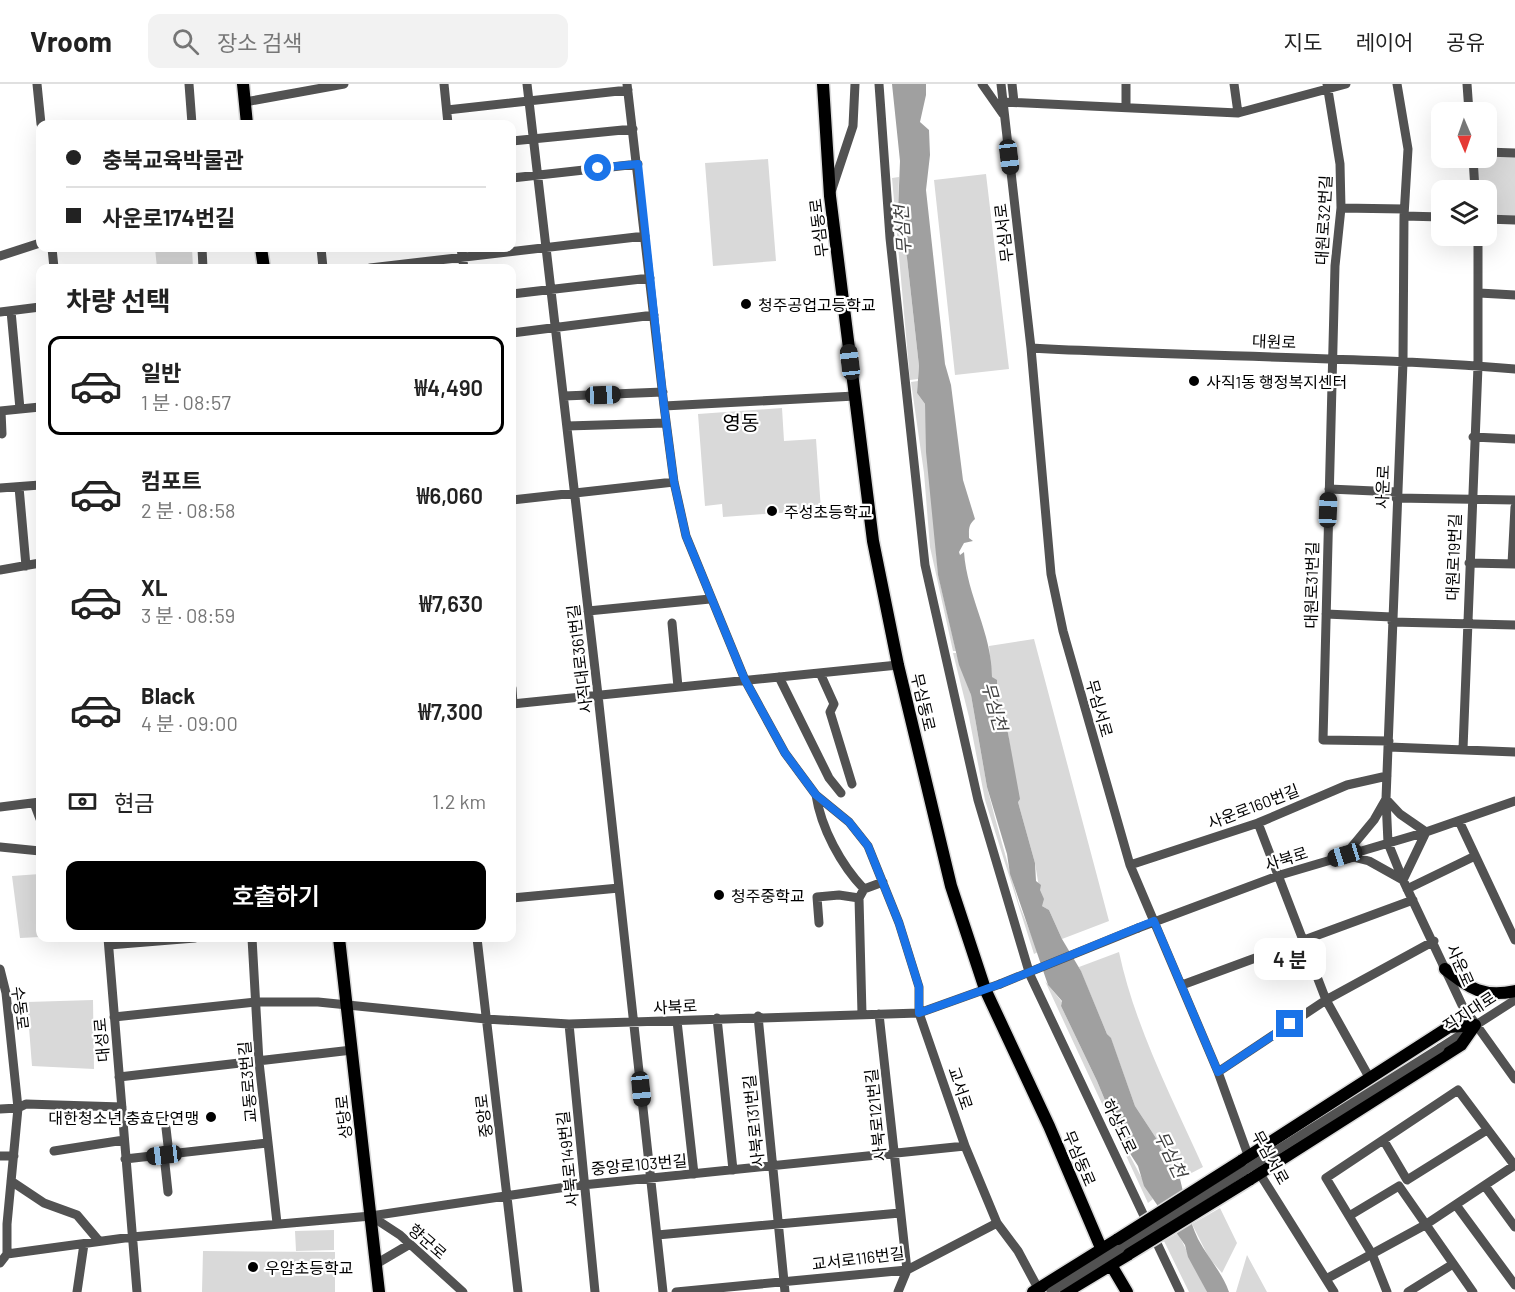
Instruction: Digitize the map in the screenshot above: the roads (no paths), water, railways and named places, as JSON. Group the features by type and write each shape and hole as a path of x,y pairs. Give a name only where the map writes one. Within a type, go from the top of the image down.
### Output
{"main road":[{"path":"243,84 247,120"},
{"name":"무심동로","path":"823,84 830,196 873,541 898,665 951,886 985,988 1049,1126 1101,1248 1127,1292"},
{"name":"상당로","path":"339,942 379,1292"},
{"path":"1445,969 1479,992 1498,995 1515,991"},
{"path":"1037,1291 1449,1027 1475,1025"},
{"path":"1066,1292 1261,1174 1461,1045 1475,1025"}],"street":[{"path":"37,84 41,120"},
{"path":"189,84 192,120"},
{"path":"245,102 344,84"},
{"path":"444,84 448,120"},
{"name":"사직대로361번길","path":"527,84 598,695 663,1292"},
{"path":"830,196 853,126 855,84"},
{"name":"하상도로","path":"879,84 889,228 925,565 978,800 1030,975 1180,1292"},
{"path":"982,84 1005,117"},
{"name":"무심서로","path":"1001,84 1031,348 1051,574 1063,631 1130,866 1218,1072 1245,1158 1261,1174 1334,1292"},
{"path":"1011,84 1014,102"},
{"path":"1126,84 1126,106"},
{"path":"1234,84 1238,113"},
{"path":"1003,102 1238,113 1328,86 1346,84"},
{"name":"사운로","path":"1397,84 1408,149 1404,213 1403,363 1396,495 1386,799 1388,843 1462,1005 1515,1079"},
{"path":"1467,84 1468,102"},
{"name":"대원로32번길","path":"1328,86 1340,164 1341,208 1335,266 1334,359"},
{"name":"교서로","path":"529,101 628,87 666,423 674,482 686,536 745,680 800,776 816,795 849,822 868,846 883,882 919,987 919,1013 965,1146 997,1223 1018,1251 1037,1291"},
{"path":"447,110 529,101"},
{"path":"516,141 633,129"},
{"path":"1497,152 1515,153"},
{"path":"516,178 638,164"},
{"path":"1341,208 1431,216"},
{"path":"1497,219 1515,220"},
{"path":"516,252 645,236"},
{"path":"0,256 36,244"},
{"name":"대원로19번길","path":"1463,750 1470,498 1478,366 1478,246"},
{"path":"461,252 463,264"},
{"path":"407,264 512,252"},
{"path":"516,293 650,278"},
{"path":"1479,293 1515,295"},
{"path":"0,312 36,308"},
{"path":"11,311 20,409"},
{"path":"516,332 654,315"},
{"name":"대원로","path":"1031,348 1334,359 1515,369"},
{"name":"대원로31번길","path":"1334,359 1323,740 1389,744"},
{"path":"564,396 663,393"},
{"path":"664,406 855,396"},
{"path":"2,434 1,411 36,408"},
{"path":"567,426 666,423"},
{"path":"1473,437 1515,439"},
{"path":"516,500 674,482"},
{"path":"0,488 36,485"},
{"path":"19,487 26,566"},
{"path":"1329,489 1396,495 1515,500"},
{"path":"1469,563 1514,564 1515,507"},
{"path":"0,570 36,564"},
{"path":"588,611 710,599"},
{"path":"1326,614 1466,624 1515,625"},
{"path":"672,622 678,687"},
{"path":"516,704 898,665"},
{"path":"820,673 834,704 830,712 852,784"},
{"path":"779,677 829,778 841,793"},
{"path":"1389,744 1515,752"},
{"name":"사운로160번길","path":"1130,866 1258,823 1347,785 1387,776"},
{"name":"교서로","path":"816,795 824,825 862,893"},
{"path":"1386,799 1400,814 1426,832 1405,884 1369,861 1345,855 1374,820 1386,799"},
{"name":"사북로","path":"114,1017 256,1002 347,1004 486,1019 569,1024 758,1016 919,1013 1000,984 1154,921 1280,875 1426,832 1515,801"},
{"path":"0,807 36,802"},
{"path":"1459,820 1515,940"},
{"path":"1258,823 1280,875 1302,941 1326,1000 1369,1077"},
{"path":"0,848 36,851"},
{"path":"1405,884 1475,856"},
{"path":"819,923 817,897 862,893 883,882"},
{"path":"516,898 619,888"},
{"path":"862,893 862,1014"},
{"path":"1182,985 1413,900"},
{"path":"1218,1072 1326,1000 1434,941"},
{"name":"대성로","path":"109,942 136,1292"},
{"name":"교동로3번길","path":"252,942 259,1062 277,1223"},
{"name":"중앙로","path":"477,942 518,1292"},
{"name":"수동로","path":"0,969 6,993 18,1108 3,1240 7,1254"},
{"name":"직지대로","path":"1050,1292 1515,1000"},
{"name":"사북로121번길","path":"879,1014 907,1270"},
{"name":"사북로131번길","path":"758,1016 786,1292"},
{"path":"717,1018 732,1170"},
{"path":"677,1021 694,1174"},
{"name":"사북로149번길","path":"569,1024 595,1292"},
{"path":"119,1077 352,1050"},
{"path":"1326,1279 1372,1254 1425,1225 1515,1166 1458,1090 1326,1178 1372,1254 1387,1292"},
{"path":"0,1109 18,1108 26,1104 122,1107"},
{"path":"166,1128 168,1192"},
{"path":"1384,1141 1407,1180 1486,1130"},
{"path":"54,1151 124,1140"},
{"path":"125,1159 267,1143"},
{"name":"중앙로103번길","path":"7,1254 132,1237 371,1216 507,1193 965,1146"},
{"path":"0,1156 14,1156"},
{"path":"11,1181 44,1203 77,1215 99,1242"},
{"path":"1349,1216 1399,1186 1473,1292"},
{"path":"1485,1186 1515,1227"},
{"path":"1456,1205 1515,1285"},
{"path":"657,1235 900,1213"},
{"name":"향군로","path":"371,1216 410,1244 463,1292"},
{"name":"교서로116번길","path":"676,1292 907,1270 997,1223"},
{"path":"77,1292 84,1244"},
{"path":"376,1264 410,1244"},
{"path":"0,1263 7,1254"},
{"path":"1408,1292 1420,1289 1453,1264"},
{"path":"898,1292 907,1270"}],"water":[{"name":"무심천","path":"892,84 926,84 920,122 929,130 930,155 926,190 945,364 951,385 963,480 975,519 969,530 969,538 973,541 964,543 959,552 960,555 964,552 970,584 988,645 992,677 997,680 997,696 1008,733 1020,799 1018,802 1035,863 1036,881 1041,885 1040,890 1044,899 1042,906 1049,910 1062,939 1081,971 1107,1034 1111,1038 1135,1106 1156,1138 1172,1173 1180,1179 1195,1232 1229,1292 1207,1292 1188,1257 1185,1245 1144,1186 1138,1166 1122,1141 1097,1081 1061,1006 1062,1001 1048,985 1010,874 1007,854 987,787 971,695 959,665 938,575 926,452 925,404 917,393 919,366 907,258 898,211 900,161"}],"place":[{"name":"청주공업고등학교","path":"746,304"},
{"name":"사직1동 행정복지센터","path":"1194,381"},
{"name":"주성초등학교","path":"772,511"},
{"name":"청주중학교","path":"719,895"},
{"name":"대한청소년 충효단연맹","path":"211,1117"},
{"name":"우암초등학교","path":"253,1267"}],"district":[{"name":"영동","path":"741,422"}]}
